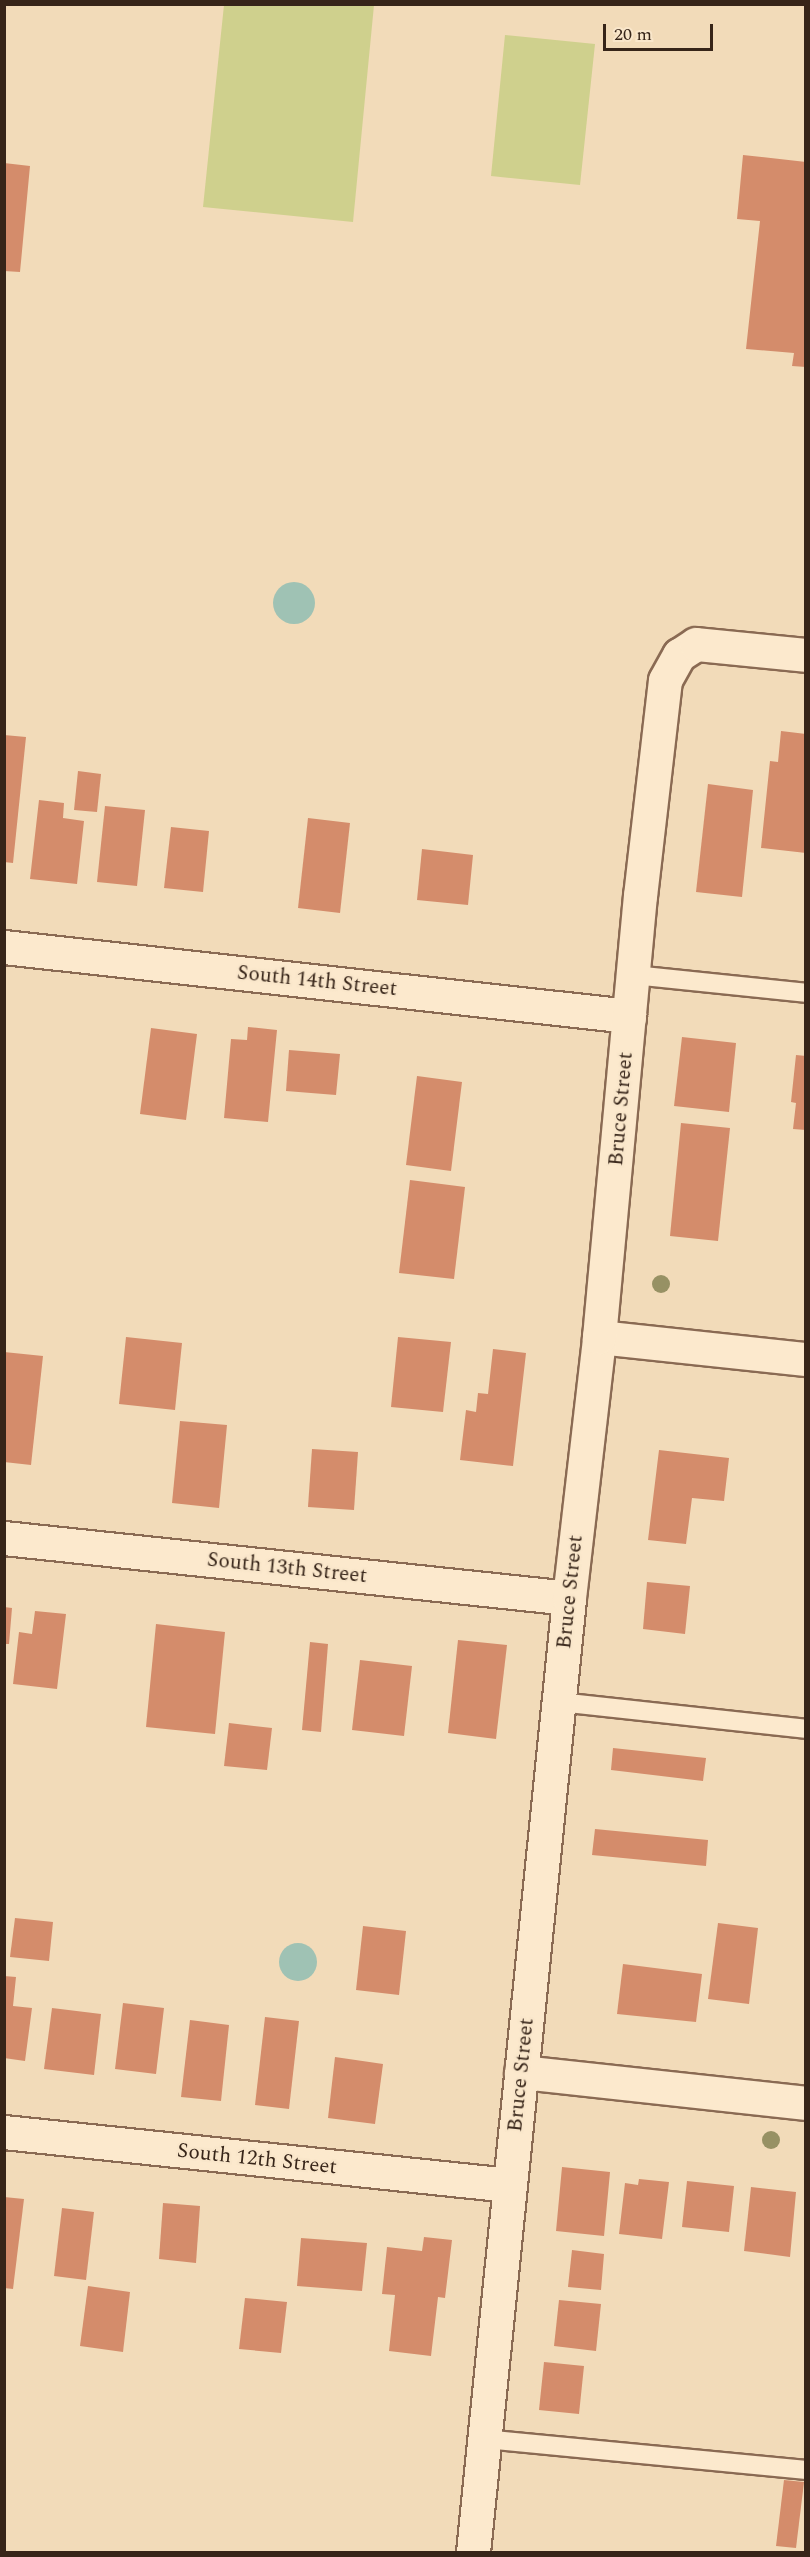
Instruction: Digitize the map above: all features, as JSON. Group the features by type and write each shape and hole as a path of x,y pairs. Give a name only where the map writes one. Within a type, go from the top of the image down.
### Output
{"street":[{"name":"Bruce Street","path":"473,2553 569,1598 599,1337 633,975 665,680 679,655 696,644 806,655"},
{"name":"South 14th Street","path":"4,947 629,1016"},
{"path":"599,1337 806,1359"},
{"name":"South 13th Street","path":"4,1538 569,1598"},
{"path":"521,2072 806,2103"},
{"name":"South 12th Street","path":"4,2133 509,2184"}],"lane":[{"path":"633,975 806,993"},
{"path":"559,1702 806,1729"},
{"path":"484,2439 806,2470"}],"green space":[{"path":"224,5 374,5 353,222 203,207"},
{"path":"505,35 595,44 580,185 491,176"}],"shaded area":[{"path":"294,582 302,583 309,588 314,595 314,611 309,618 302,623 294,624 286,623 279,618 274,611 273,603 274,595 279,588 286,583"},
{"path":"298,1943 312,1948 317,1962 312,1976 298,1981 284,1976 279,1962 284,1948"}],"building":[{"path":"743,155 806,162 806,367 792,366 794,353 746,349 760,221 737,219"},
{"path":"4,163 30,166 20,272 4,271"},
{"path":"781,731 806,734 806,853 761,848 770,761 778,762"},
{"path":"4,735 26,737 13,863 4,862"},
{"path":"78,771 101,774 97,812 74,810"},
{"path":"708,784 753,790 742,897 696,892"},
{"path":"39,800 64,803 63,818 84,821 77,884 30,879"},
{"path":"105,806 145,810 137,886 97,882"},
{"path":"308,818 350,823 340,913 298,908"},
{"path":"171,827 209,831 203,892 164,888"},
{"path":"422,849 473,855 468,905 417,900"},
{"path":"248,1027 277,1030 268,1122 224,1118 231,1039 247,1040"},
{"path":"151,1028 197,1034 186,1120 140,1114"},
{"path":"682,1037 736,1043 729,1112 674,1106"},
{"path":"289,1050 340,1054 336,1095 286,1091"},
{"path":"796,1055 806,1056 806,1130 793,1129 796,1103 791,1102"},
{"path":"417,1076 462,1082 451,1171 406,1165"},
{"path":"681,1123 730,1128 718,1241 670,1236"},
{"path":"410,1180 465,1187 454,1279 399,1273"},
{"path":"126,1337 182,1343 175,1410 119,1404"},
{"path":"398,1337 451,1342 443,1412 391,1407"},
{"path":"493,1349 526,1353 513,1466 460,1460 466,1410 476,1412 478,1393 488,1394"},
{"path":"4,1352 43,1356 31,1465 4,1462"},
{"path":"180,1421 227,1425 219,1508 172,1503"},
{"path":"312,1449 358,1452 354,1510 308,1507"},
{"path":"659,1450 729,1458 724,1501 692,1498 686,1544 648,1540"},
{"path":"647,1582 690,1586 685,1634 643,1629"},
{"path":"4,1607 12,1608 9,1644 4,1644"},
{"path":"35,1611 66,1614 57,1689 13,1684 19,1632 32,1634"},
{"path":"156,1624 225,1632 215,1734 146,1727"},
{"path":"458,1640 507,1645 496,1739 448,1733"},
{"path":"310,1642 328,1644 321,1732 302,1730"},
{"path":"360,1660 412,1666 404,1736 352,1730"},
{"path":"229,1723 272,1728 267,1770 224,1766"},
{"path":"613,1748 706,1758 703,1781 611,1770"},
{"path":"595,1829 708,1840 706,1866 592,1855"},
{"path":"15,1918 53,1922 49,1961 10,1957"},
{"path":"718,1923 758,1928 749,2004 708,1999"},
{"path":"363,1926 406,1931 399,1995 356,1990"},
{"path":"623,1964 702,1974 696,2022 617,2014"},
{"path":"4,1976 16,1977 13,2006 32,2008 25,2061 4,2058"},
{"path":"123,2003 164,2008 156,2074 115,2069"},
{"path":"52,2008 101,2014 94,2075 44,2069"},
{"path":"265,2017 299,2021 289,2109 255,2105"},
{"path":"190,2020 229,2025 221,2101 181,2097"},
{"path":"335,2057 383,2064 375,2124 328,2118"},
{"path":"562,2167 610,2172 604,2236 556,2231"},
{"path":"639,2179 669,2182 662,2239 619,2234 625,2183 638,2185"},
{"path":"687,2181 734,2186 729,2232 682,2227"},
{"path":"751,2187 796,2192 790,2257 744,2251"},
{"path":"4,2197 24,2199 13,2289 4,2288"},
{"path":"163,2203 200,2206 196,2263 159,2259"},
{"path":"62,2208 94,2212 86,2280 54,2276"},
{"path":"424,2237 452,2240 445,2298 438,2297 431,2356 389,2351 395,2295 382,2294 387,2247 422,2251"},
{"path":"301,2238 367,2243 362,2291 297,2286"},
{"path":"572,2250 604,2254 601,2290 568,2287"},
{"path":"88,2286 130,2292 123,2352 80,2346"},
{"path":"245,2298 287,2302 281,2353 239,2349"},
{"path":"559,2300 601,2304 596,2351 554,2346"},
{"path":"544,2362 584,2366 579,2414 539,2410"},
{"path":"784,2480 804,2482 796,2548 776,2546"}]}
